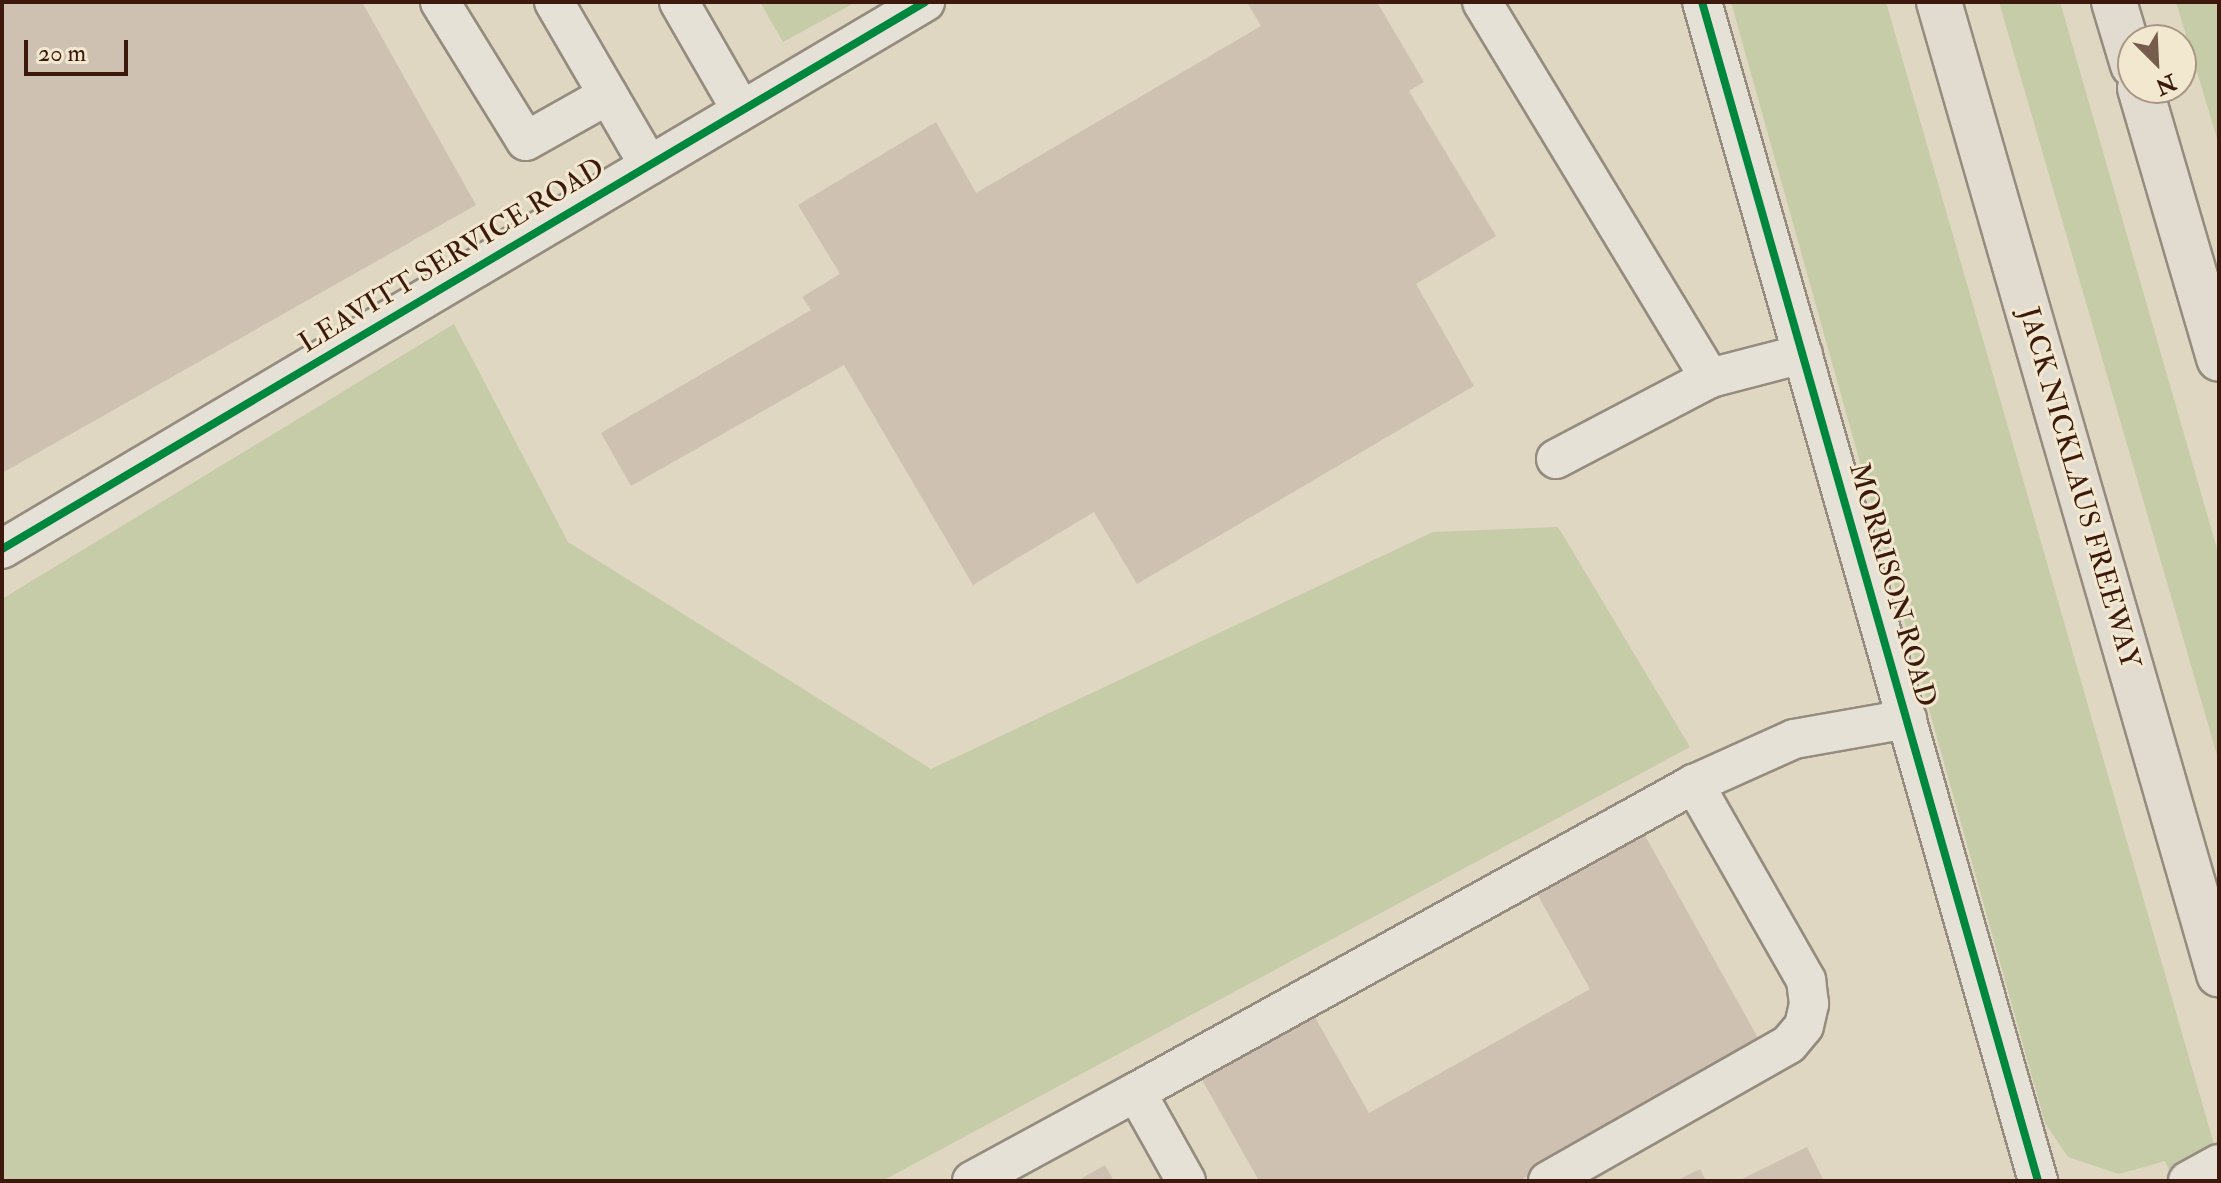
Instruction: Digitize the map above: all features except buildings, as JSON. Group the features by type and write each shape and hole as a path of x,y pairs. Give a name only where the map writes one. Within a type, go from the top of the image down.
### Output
{"highway":[{"name":"JACK NICKLAUS FREEWAY","path":"1939,2 2219,974"},
{"path":"2114,2 2121,24"},
{"path":"2145,104 2219,359"}],"street":[{"path":"440,2 526,141 608,95"},
{"path":"554,2 649,165"},
{"path":"679,2 741,110"},
{"name":"LEAVITT SERVICE ROAD","path":"2,549 925,2"},
{"path":"1482,2 1710,378"},
{"name":"MORRISON ROAD","path":"1702,2 2038,1181"},
{"path":"1556,459 1710,378 1803,354"},
{"path":"972,1181 1694,784 1794,739 1907,719"},
{"path":"1548,1181 1789,1044 1804,1026 1809,1004 1806,980 1694,784"},
{"path":"1136,1092 1186,1181"},
{"path":"2188,1181 2219,1164"}],"green space":[{"path":"760,2 856,2 783,42"},
{"path":"1731,2 1886,2 2219,1162 2174,1181 2165,1161 2119,1174 2068,1157 2045,1123"},
{"path":"1999,2 2060,2 2219,556 2219,762"},
{"path":"2176,2 2219,2 2219,145 2197,72 2197,24 2183,24"},
{"path":"454,324 568,542 931,769 1433,532 1558,527 1690,747 882,1181 2,1181 2,599"}],"cycle path":[{"path":"2,549 925,2"},
{"path":"1702,2 2038,1181"}]}
